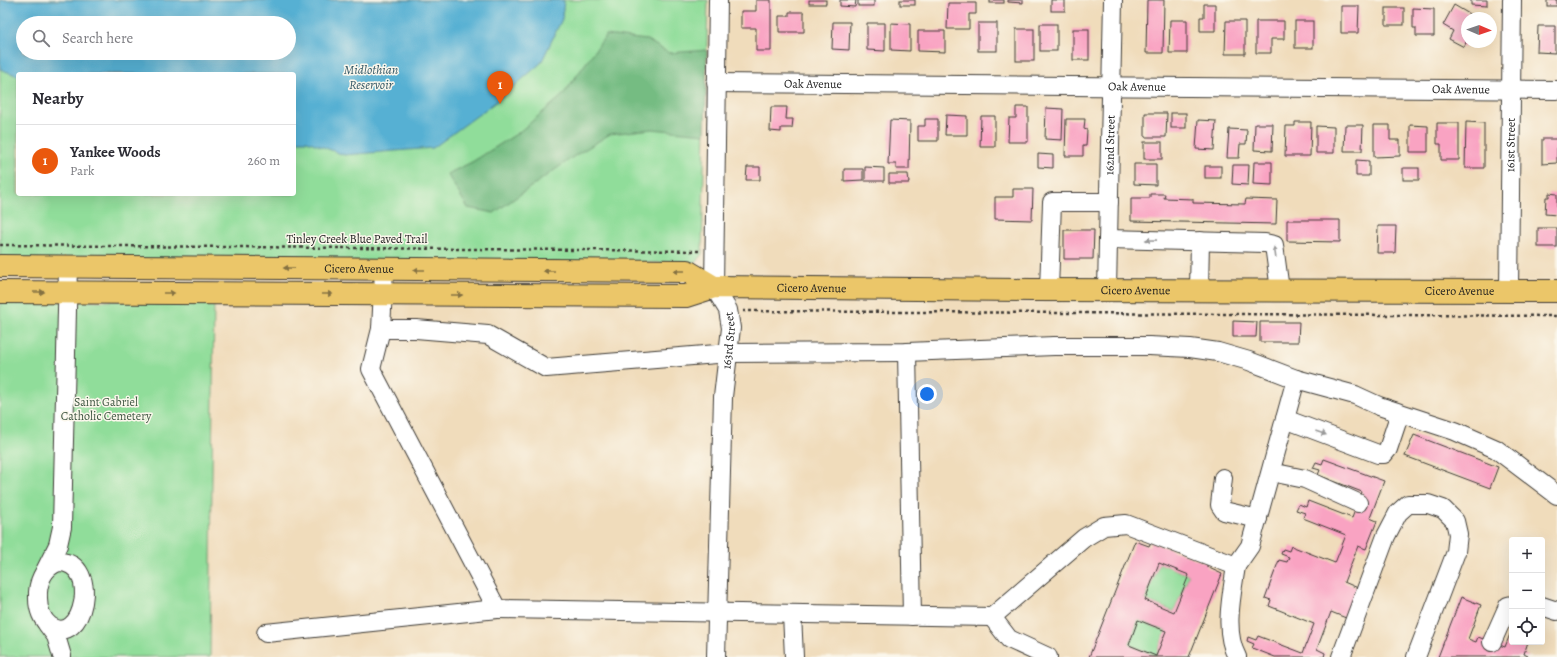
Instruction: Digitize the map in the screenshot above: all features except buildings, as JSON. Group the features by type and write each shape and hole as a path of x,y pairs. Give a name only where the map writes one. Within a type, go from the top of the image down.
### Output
{"main road":[{"name":"Cicero Avenue","path":"0,266 687,272 714,287"},
{"name":"Cicero Avenue","path":"0,292 686,296 714,287 1048,290 1557,291"}],"street":[{"path":"714,287 718,0"},
{"name":"162nd Street","path":"1107,290 1112,0"},
{"name":"161st Street","path":"1509,291 1512,0"},
{"name":"Oak Avenue","path":"716,83 1557,90"},
{"path":"1048,290 1052,202 1109,202"},
{"path":"1108,239 1265,243 1274,245 1280,290"},
{"path":"1199,290 1200,241"},
{"path":"62,656 68,635 75,624 81,609 84,594 79,574 64,542 62,527 68,266"},
{"path":"384,270 381,329 371,368 497,609"},
{"name":"163rd Street","path":"714,287 728,310 731,328 723,397 716,657"},
{"path":"381,329 416,329 488,335 546,368 729,353 907,352 1054,346 1149,346 1190,348 1233,356 1296,379 1354,395 1379,406 1455,431 1496,449 1557,495"},
{"path":"907,352 912,616"},
{"path":"1237,657 1232,647 1230,619 1236,566 1250,546 1296,379"},
{"path":"1285,419 1378,454 1384,454 1388,449 1400,413"},
{"path":"1270,472 1305,478 1358,503"},
{"path":"1223,478 1220,505 1224,511 1258,519"},
{"path":"1341,657 1386,536 1398,513 1408,504 1428,504 1443,509 1455,521 1458,534 1456,552 1416,657"},
{"path":"266,633 497,609 992,617 1084,538 1104,526 1126,524 1236,566"},
{"path":"62,527 58,545 44,573 38,591 39,609 46,624 56,636 62,656"},
{"path":"44,573 48,567 59,562 67,562 75,568"},
{"path":"1492,642 1509,606"},
{"path":"1545,607 1557,611"},
{"path":"792,614 794,657"},
{"path":"992,617 1009,639 1048,657"},
{"path":"46,624 52,628 63,630 75,624"}],"path":[{"name":"Tinley Creek Blue Paved Trail","path":"0,245 714,251"},
{"path":"728,310 1557,316"}],"green space":[{"path":"0,0 708,0 702,254 695,263 0,260"},
{"path":"606,35 647,40 669,53 707,50 705,134 652,129 610,134 573,157 494,213 468,208 447,174 472,162 518,133 562,96"},
{"name":"Saint Gabriel Catholic Cemetery","path":"0,301 214,301 210,657 0,657"},
{"path":"1159,563 1189,575 1174,612 1145,600"},
{"path":"1138,620 1166,631 1156,656 1129,645"}],"water":[{"name":"Midlothian Reservoir","path":"0,0 564,0 562,19 541,63 497,101 433,148 344,155 307,141 296,141 296,72 16,72 16,75 0,69"}],"place":[{"name":"Yankee Woods","path":"500,104"}]}
